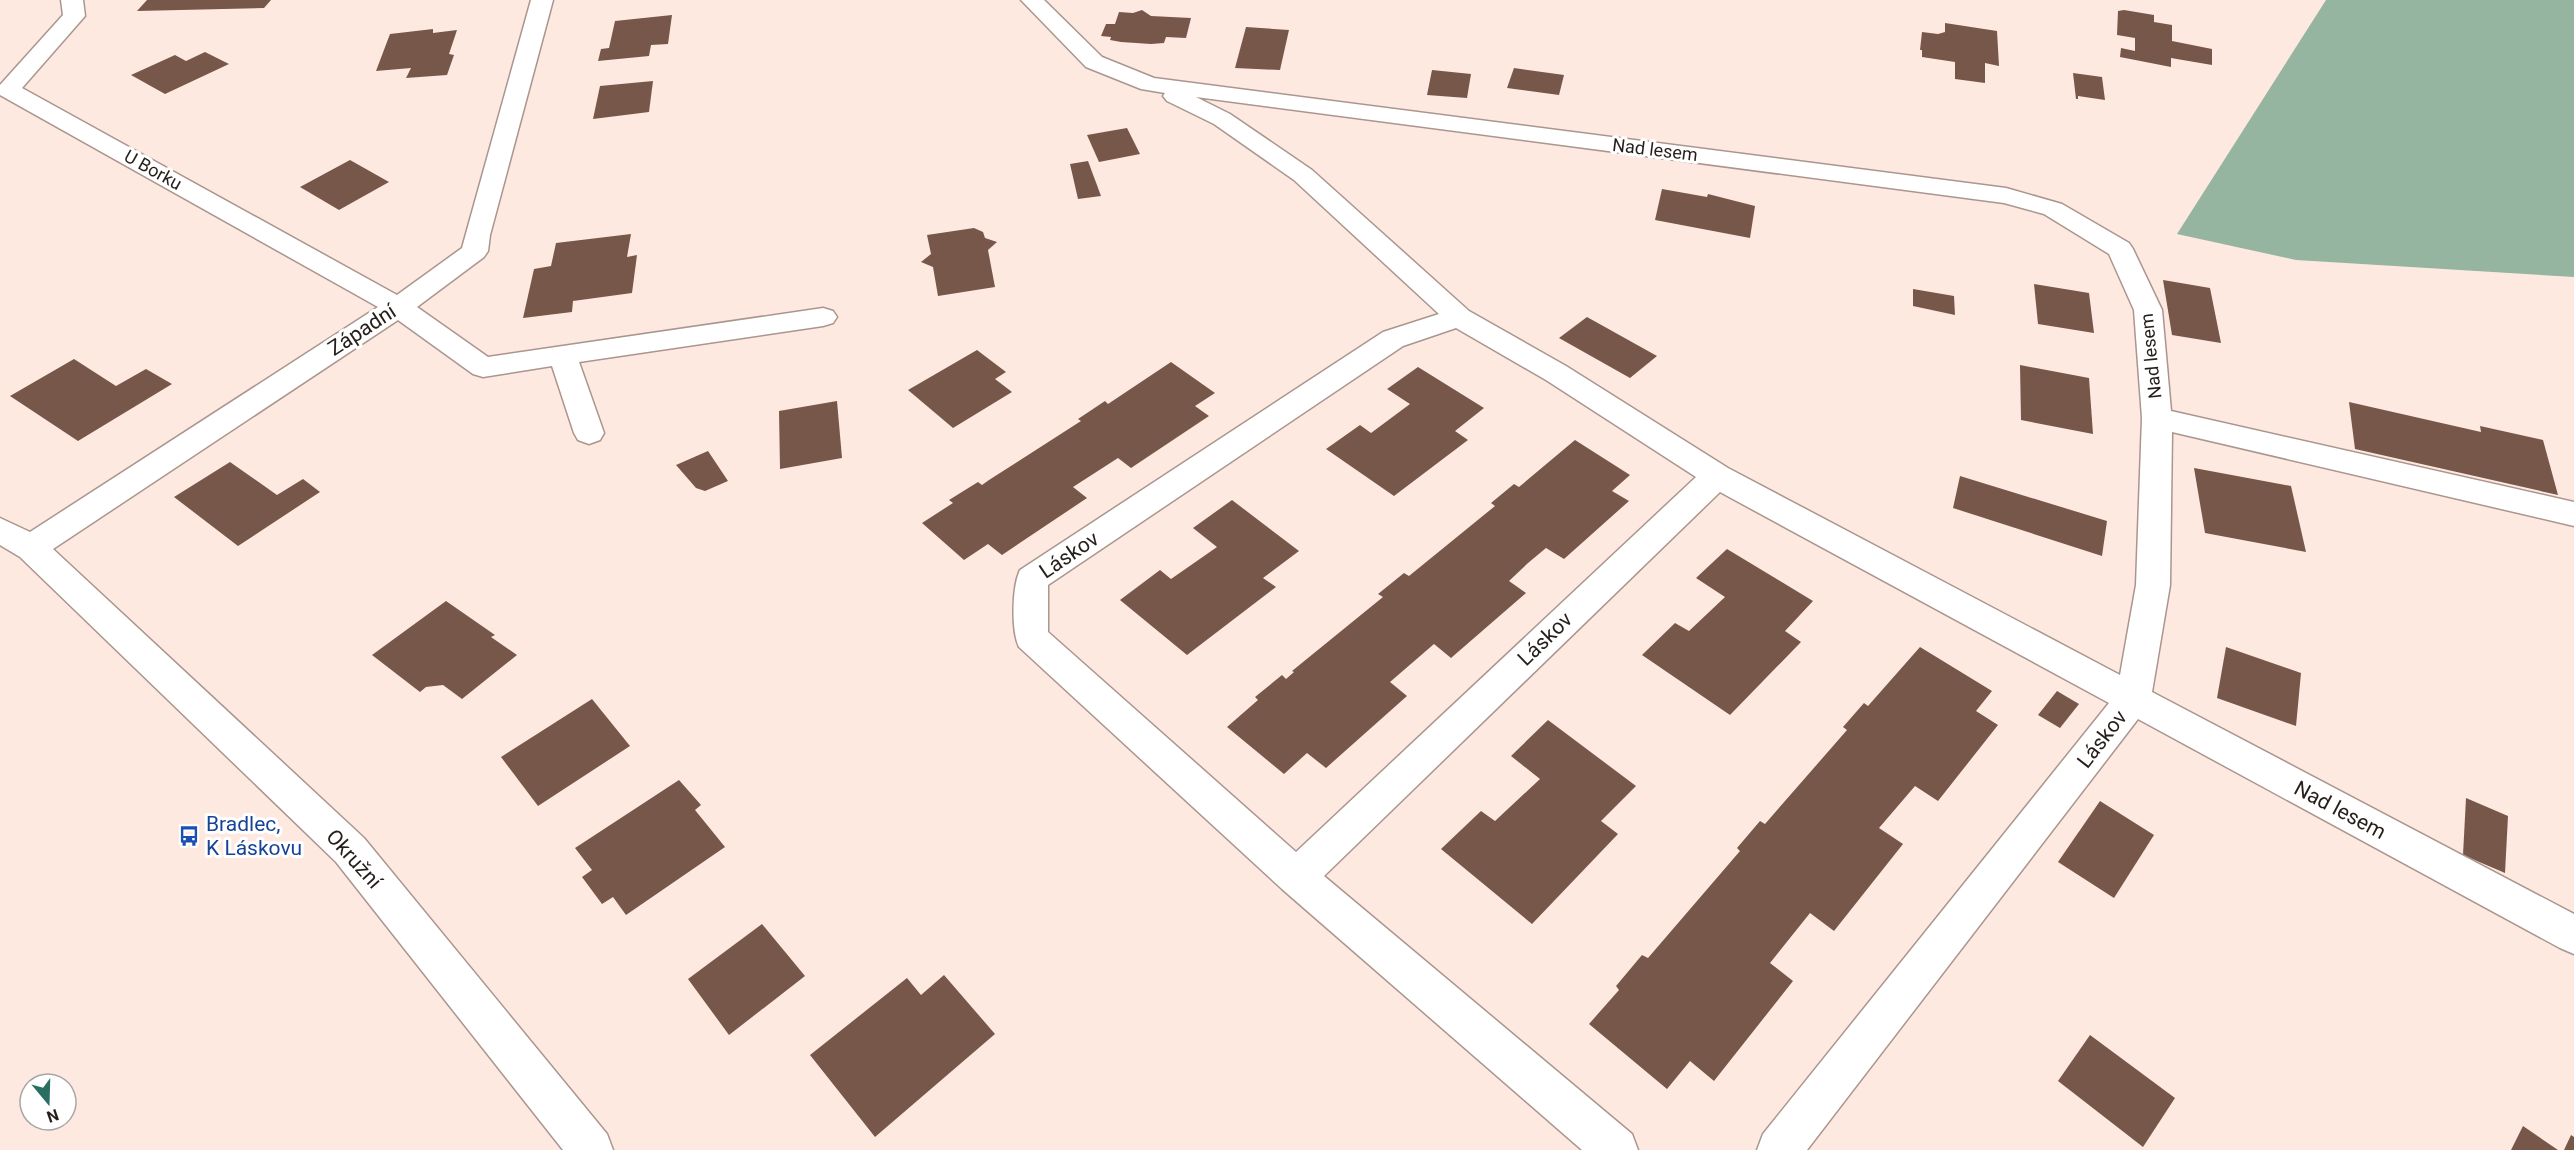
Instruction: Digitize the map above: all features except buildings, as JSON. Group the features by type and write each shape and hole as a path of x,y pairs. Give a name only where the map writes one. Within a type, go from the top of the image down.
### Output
{"street":[{"name":"U Borku","path":"72,0 74,16 8,90 398,307"},
{"name":"Západní","path":"15,539 398,307 475,251 477,235 542,0"},
{"name":"Nad lesem","path":"1032,0 1094,62 1149,84 2006,196 2053,209 2120,249 2148,310 2157,418 2153,585 2133,699 2574,935"},
{"name":"Láskov","path":"1149,84 1222,119 1303,175 1459,317 1556,373 1717,476 2133,699 1779,1150"},
{"path":"398,307 483,367 823,317"},
{"name":"Láskov","path":"1459,317 1393,339 1032,579 1031,637 1296,877 1616,1150"},
{"path":"562,355 589,433"},
{"name":"Nad lesem","path":"2157,418 2574,514"},
{"name":"Láskov","path":"1296,877 1717,476"},
{"name":"Okružní","path":"15,539 350,850 591,1150"}],"green space":[{"path":"2326,0 2574,0 2574,277 2296,260 2177,234"}],"place":[{"name":"Bradlec, K Láskovu","path":"189,836"}]}
